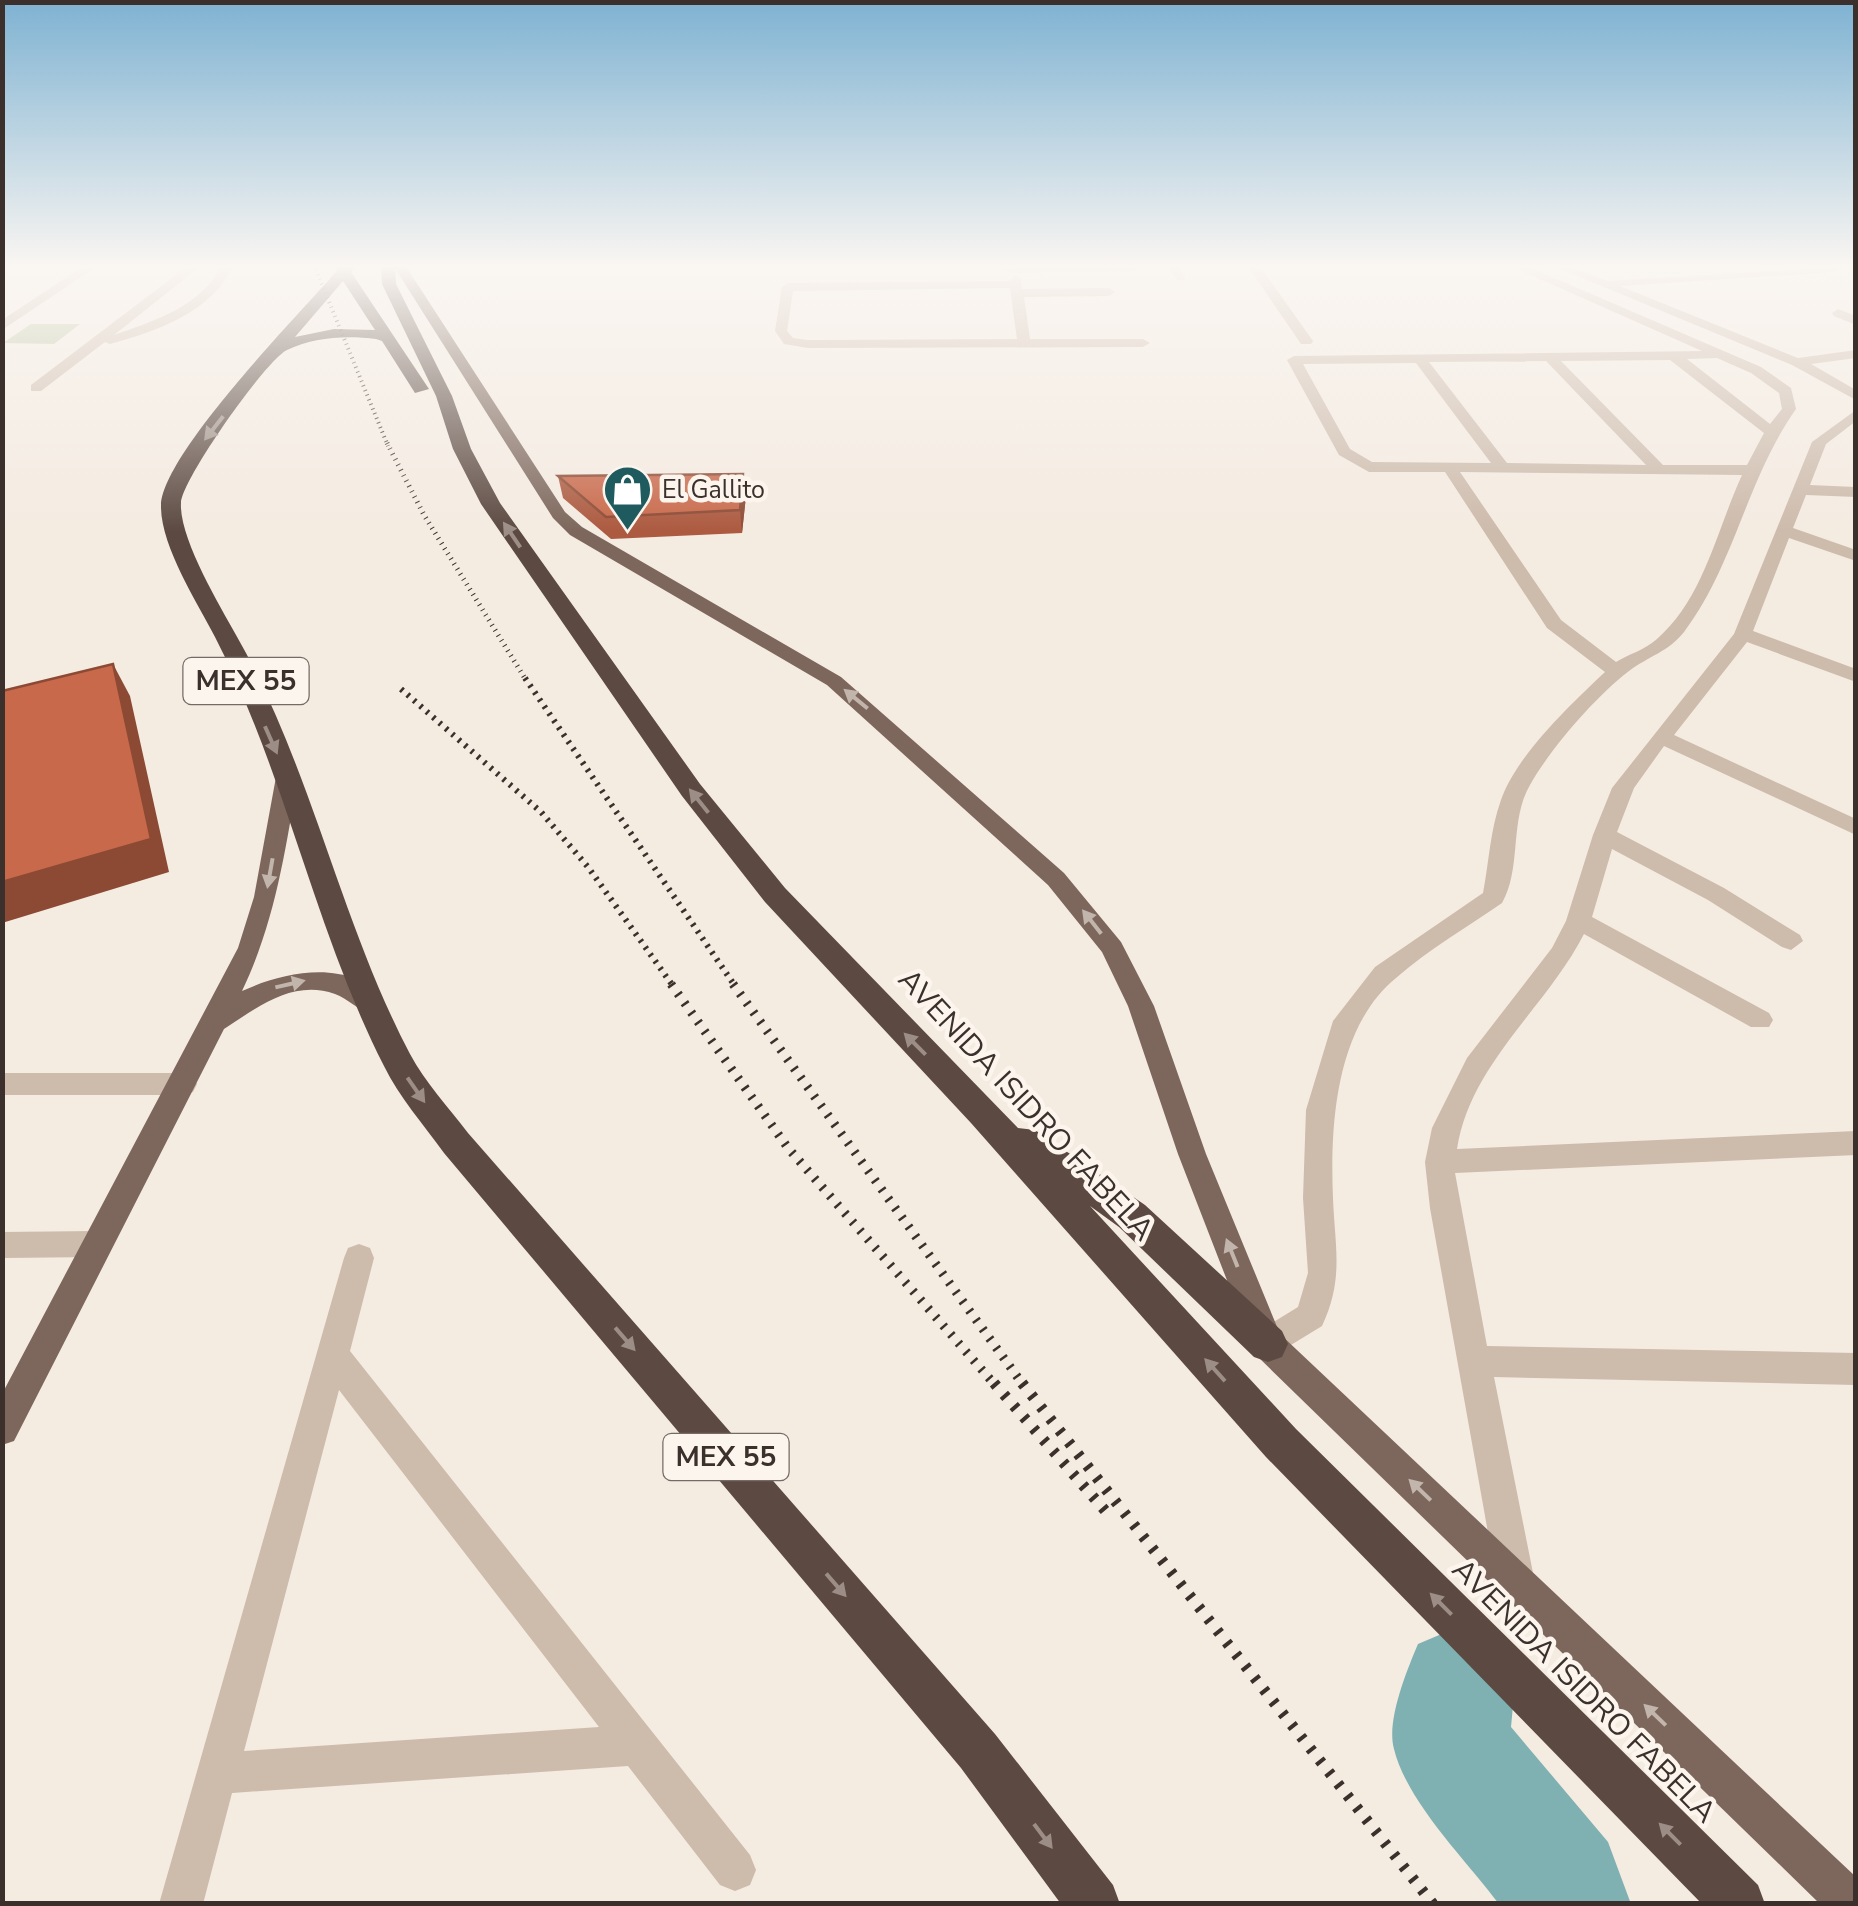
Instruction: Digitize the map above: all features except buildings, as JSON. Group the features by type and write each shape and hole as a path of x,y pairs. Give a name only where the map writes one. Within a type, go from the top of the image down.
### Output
{"highway":[{"name":"MEX 55","path":"272,354 190,458 171,503 179,542 228,640 287,777 370,1004 400,1066 456,1143 978,1751 1094,1904"},
{"path":"401,354 440,422 462,449"},
{"name":"AVENIDA ISIDRO FABELA","path":"423,354 444,396 462,449 502,520 691,790 775,895 983,1113 1281,1443 1739,1904"},
{"path":"983,1113 1132,1216 1268,1344"}],"main road":[{"path":"456,354 558,515 576,531 834,681 1056,879 1088,915 1112,948 1141,1006 1192,1154 1268,1344"},
{"path":"2,1429 214,1025 250,948 266,897 287,777"},
{"path":"214,1025 268,990 312,980 343,984 370,1004"},
{"name":"AVENIDA ISIDRO FABELA","path":"1268,1344 1852,1904"}],"street":[{"path":"36,388 80,354"},
{"path":"1777,354 1856,396"},
{"path":"1797,362 1856,354"},
{"path":"1673,355 1770,431"},
{"path":"1268,1344 1311,1316 1324,1273 1318,1198 1320,1110 1346,1022 1384,973 1494,897 1512,797 1526,769 1616,672 1635,656 1652,652 1662,644 1694,605 1750,470 1770,431 1789,409 1786,390 1725,355 1294,360 1336,441 1354,461 1386,469 1750,470"},
{"path":"1549,356 1660,469"},
{"path":"1420,359 1504,470"},
{"path":"1516,1583 1472,1360 1440,1162 1454,1105 1489,1046 1554,966 1578,920 1604,835 1633,772 1743,634 1782,530 1804,490 1820,442 1856,414"},
{"path":"1451,470 1554,624 1616,672"},
{"path":"1804,490 1856,492"},
{"path":"1782,530 1856,556"},
{"path":"1743,634 1856,676"},
{"path":"1663,738 1856,828"},
{"path":"1604,835 1701,886 1791,940"},
{"path":"1578,920 1760,1020"},
{"path":"2,1084 183,1084"},
{"path":"1440,1162 1856,1143"},
{"path":"2,1245 97,1244"},
{"path":"181,1904 359,1258"},
{"path":"334,1356 735,1870"},
{"path":"1472,1360 1856,1368"},
{"path":"217,1774 639,1745"}],"waterway":[{"path":"1458,1684 1451,1746 1564,1886 1568,1904"}],"railway":[{"path":"350,354 388,446"},
{"path":"387,443 424,515 526,680"},
{"path":"525,678 735,986"},
{"path":"401,689 541,812 588,867 673,986"},
{"path":"671,984 788,1148 996,1386"},
{"path":"733,984 1024,1386"},
{"path":"994,1383 1108,1514"},
{"path":"1022,1383 1433,1904"}],"place":[{"name":"El Gallito","path":"627,532"}]}
